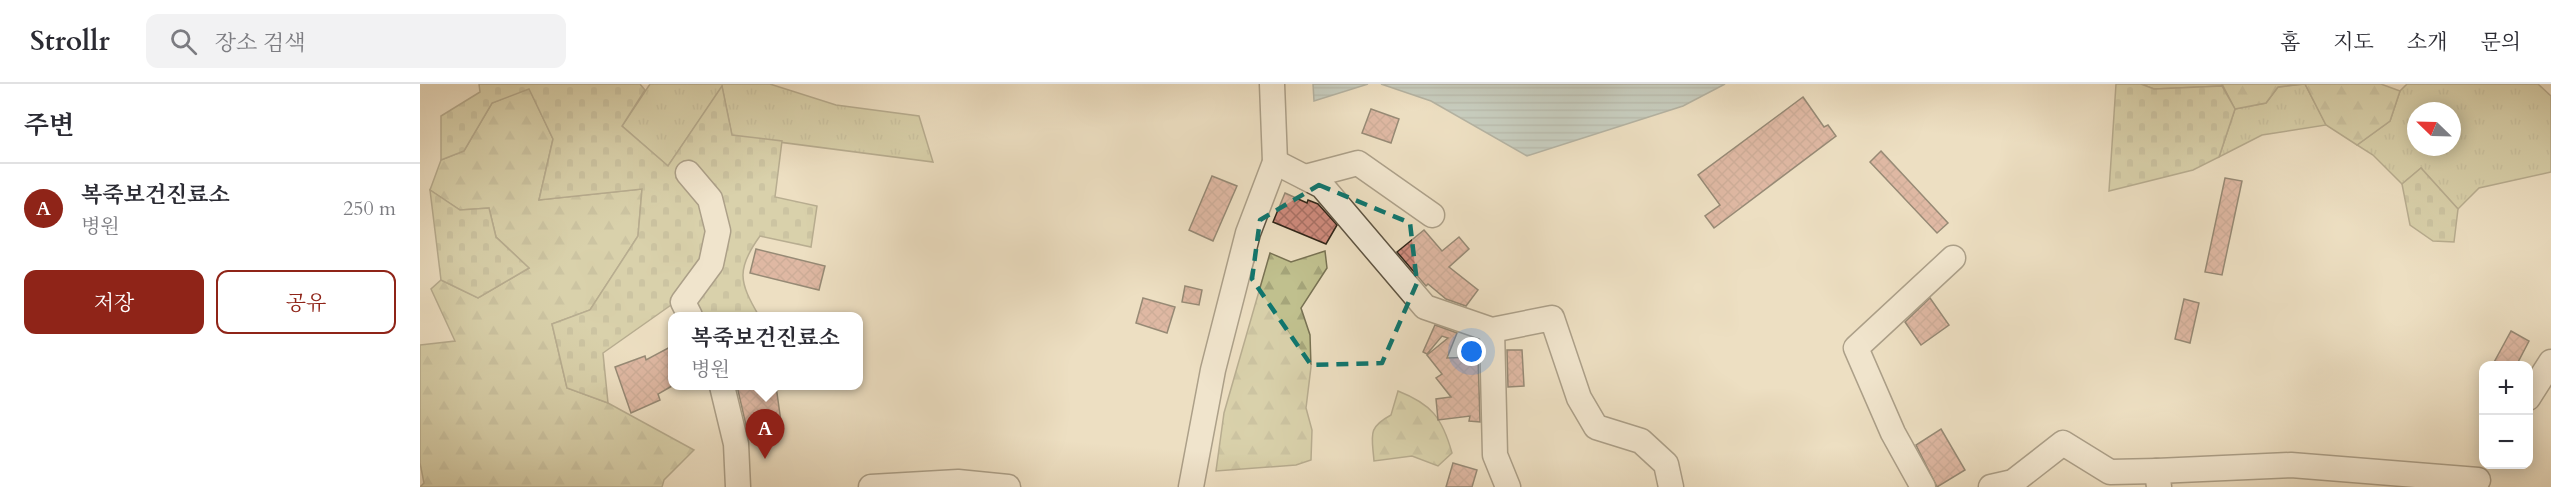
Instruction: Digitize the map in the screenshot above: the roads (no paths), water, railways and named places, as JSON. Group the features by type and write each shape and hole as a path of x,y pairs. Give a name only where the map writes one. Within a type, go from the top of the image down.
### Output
{"street":[{"path":"1191,487 1213,369 1248,233 1275,162 1272,84"},
{"path":"1275,162 1322,186 1425,307 1492,330 1552,318 1579,399 1596,427 1641,441 1666,464 1671,487"},
{"path":"1305,177 1358,163 1432,216"},
{"path":"688,173 710,199 718,231 711,264 683,302 688,312"},
{"path":"1923,487 1893,433 1856,348 1953,258"},
{"path":"1492,330 1495,455 1508,487"},
{"path":"2533,391 2551,362"},
{"path":"723,390 736,444 738,487"},
{"path":"1991,487 2013,482 2063,443 2110,472 2158,479 2291,465 2479,477"},
{"path":"872,487 958,482 1008,487"}],"water":[{"path":"1313,84 1368,84 1314,101"},
{"path":"1381,84 1725,84 1683,106 1527,156 1431,101"}],"place":[{"name":"복죽보건진료소","path":"765,459"}]}
